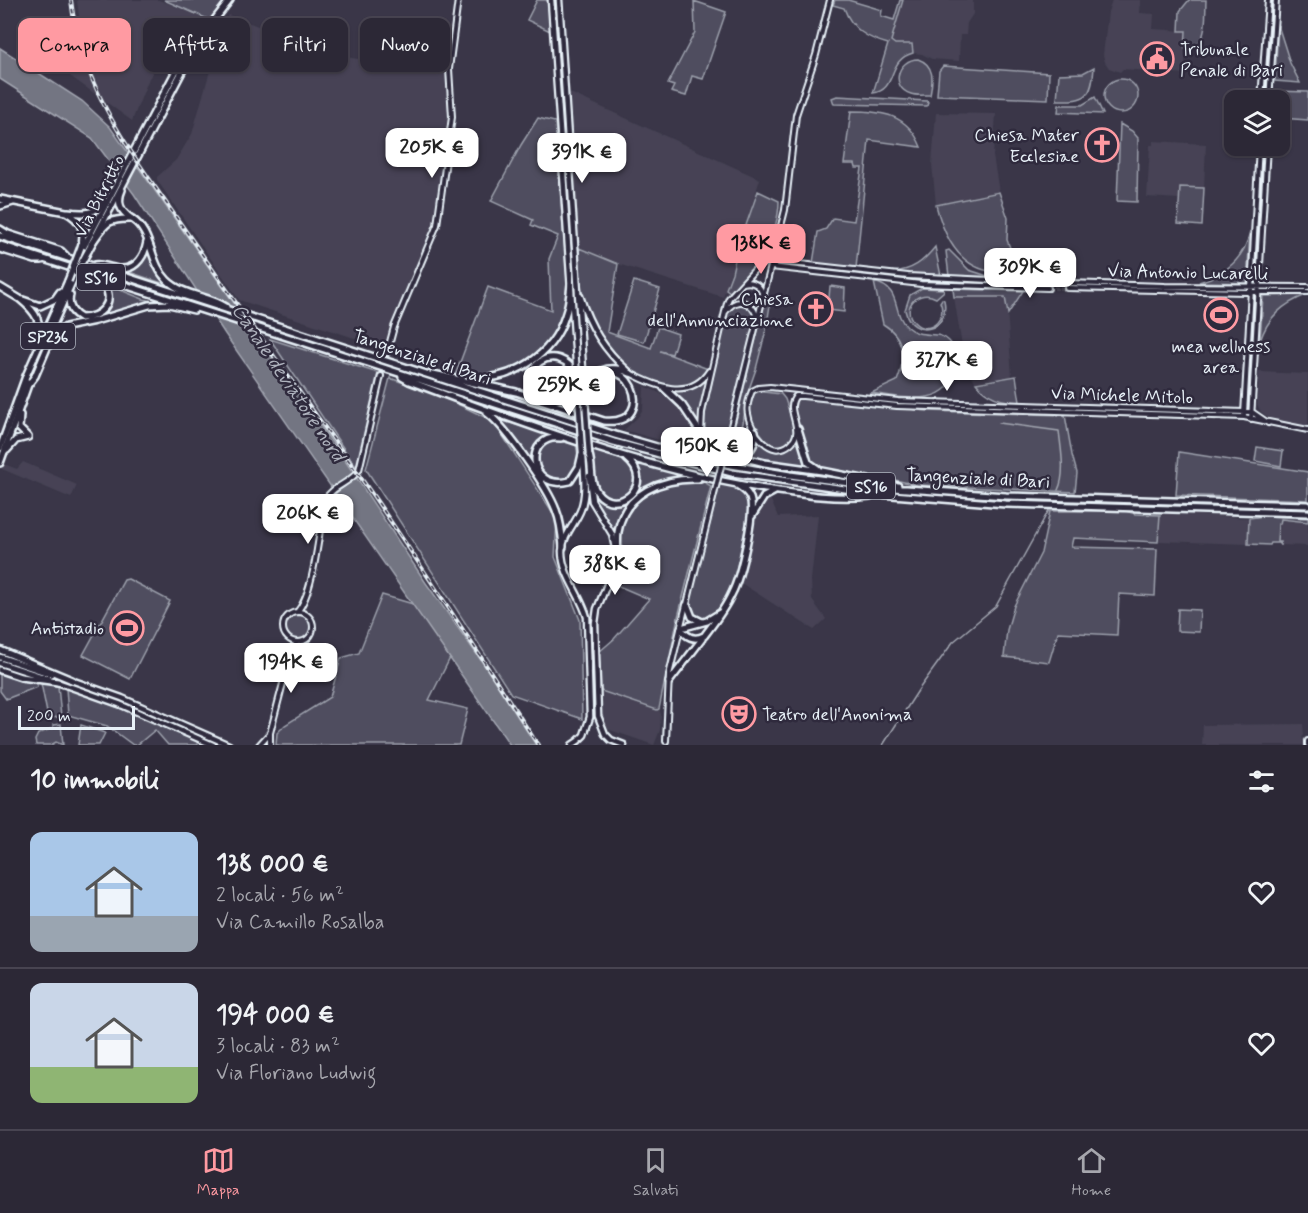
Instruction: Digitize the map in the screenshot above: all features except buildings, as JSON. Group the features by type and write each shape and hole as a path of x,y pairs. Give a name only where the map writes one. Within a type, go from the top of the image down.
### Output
{"main road":[{"name":"Via Bitritto","path":"84,249 186,64 230,0"},
{"path":"551,0 577,377 592,501 614,540 615,558 612,573"},
{"path":"559,0 585,392 586,455 582,504 562,547"},
{"path":"0,199 87,214 100,207 135,142 145,136"},
{"path":"145,136 145,147 120,195 122,210 141,227 153,258 164,277 183,291 199,298"},
{"path":"0,206 17,202"},
{"path":"66,212 82,226 84,234 84,249 76,271 75,283 69,296 69,306 81,318 94,317 106,306 108,290 100,282 76,271"},
{"name":"Via Bitritto","path":"84,249 91,244 105,212"},
{"path":"91,244 105,224 112,220 132,219"},
{"path":"0,229 8,234 61,251 70,258"},
{"name":"SS16","path":"0,236 199,298"},
{"path":"90,265 101,264 123,269 129,268 142,258 147,240"},
{"name":"Tangenziale di Bari","path":"0,247 35,260 49,260 76,271 614,442 701,467 757,478 880,494 1006,504 1308,513"},
{"path":"20,299 34,305 46,304 55,299 65,280 76,271"},
{"name":"SP236","path":"0,448 22,392 76,271"},
{"name":"SP236","path":"0,464 22,392 28,385 70,281"},
{"path":"457,378 500,377 534,360 550,345 560,328 565,316 571,284"},
{"path":"0,286 33,310 40,327 38,340 25,371 18,424 28,437 21,438 10,445 0,464"},
{"path":"578,288 595,333 610,355 630,373"},
{"name":"Tangenziale di Bari","path":"199,298 220,303 233,312 256,320 419,373 702,460 790,475 905,489 1006,496 1308,504"},
{"path":"28,385 35,376 50,341 54,335 66,327 149,305 169,304 186,310 202,310"},
{"path":"577,377 573,367 564,359 549,358 536,364 532,370 530,382 538,396 545,401 557,401 602,370 617,369 630,373"},
{"path":"396,372 409,381 484,410 611,452 711,479 777,490 837,496 880,494"},
{"name":"SS16","path":"419,373 457,378 516,392 604,421 615,422 628,415 634,405 635,396 630,382 617,373 604,374 597,378 585,392"},
{"path":"664,388 682,405 711,447 718,452 735,457 895,484 905,489"},
{"path":"484,410 503,429 553,503 559,519 563,561 584,604 587,617 590,717 584,735 572,745"},
{"path":"798,429 808,462 822,471"},
{"path":"735,457 743,455 752,448 755,431"},
{"path":"576,441 553,437 541,444 535,454 537,470 543,478 552,483 570,481 586,455"},
{"path":"586,455 592,462 595,489 608,500 620,500 634,492 638,483 637,473 632,462 611,452"},
{"path":"624,745 611,740 605,734 598,716 595,623 597,609 618,562 620,526 625,513 637,497 650,488 671,481 711,479"},
{"path":"669,682 720,613 732,595 738,579 751,520 751,499 736,484"},
{"path":"751,520 760,501 777,490"},
{"path":"687,604 692,617 702,622"},
{"path":"704,636 698,639 690,638 681,628 712,619 720,613"},
{"path":"0,650 72,680"},
{"path":"0,657 132,702 229,745"},
{"path":"0,663 119,704 213,745"},
{"path":"0,670 21,677 58,682"}],"street":[{"path":"387,353 394,327 437,225 452,117 449,69 458,0"},
{"path":"666,741 669,682 785,210 796,115 816,55 830,0"},
{"path":"1263,90 1268,0"},
{"path":"1270,90 1276,0"},
{"path":"1267,14 1275,15"},
{"path":"1244,414 1258,156"},
{"path":"1251,419 1266,156"},
{"path":"701,432 702,412 729,298 760,264 778,235"},
{"path":"760,264 773,261 868,272 1048,285 1012,288 921,284 771,267"},
{"path":"741,284 747,282 757,285 763,297"},
{"path":"1104,284 1104,290"},
{"name":"Via Antonio Lucarelli","path":"1251,290 1104,284 1067,286 1104,290 1308,292"},
{"path":"1161,291 1165,286"},
{"name":"Via Antonio Lucarelli","path":"1258,290 1308,287"},
{"path":"724,314 732,304 745,302 751,305 758,318"},
{"path":"630,373 664,388 690,388 705,378 712,368"},
{"path":"297,612 304,602 318,547 323,507 327,495 356,476 359,470 381,376"},
{"path":"770,387 971,407 897,406 796,396 792,401 792,407 798,429 790,444 777,449 766,445 755,431 747,411 750,395 754,389 770,387"},
{"name":"Via Michele Mitolo","path":"971,407 1244,414 1252,412 1268,423"},
{"name":"Via Michele Mitolo","path":"1244,414 1251,419 1308,430"},
{"path":"304,602 306,614"},
{"path":"270,745 270,733 292,649 312,632 312,620 306,614 297,612 289,615 283,623 284,632 292,649"},
{"path":"289,639 298,642"},
{"path":"259,745 270,733"}],"shaded area":[{"path":"77,0 159,0 205,18 143,18 143,72 153,72 132,121 65,72 131,72 131,18 79,18"},
{"path":"164,0 225,0 212,18 205,18"},
{"path":"537,0 548,0 550,31 527,20"},
{"path":"835,0 848,0 882,10 881,16 894,20 900,0 903,0 891,41 895,44 912,44 913,53 899,62 890,81 881,91 873,93 888,44 861,32 851,22 844,8 833,5"},
{"path":"903,0 973,0 973,14 967,23 966,35 960,35 959,61 932,59 913,53 911,44 895,44 891,41"},
{"path":"1112,0 1141,0 1140,13 1154,14 1153,29 1186,31 1187,74 1123,69 1120,72 1109,68 1103,55 1108,12"},
{"path":"1189,0 1206,0 1205,23 1202,38 1193,47 1185,49 1186,31 1179,31 1180,11"},
{"path":"694,1 726,12 703,79 692,76 686,96 671,92 674,86 668,84 695,32"},
{"path":"250,23 262,27 262,72 348,72 348,58 360,59 360,72 446,72 450,108 434,229 389,329 385,348 239,300 157,180 157,177 176,160 192,134 210,72 250,72"},
{"path":"1278,25 1290,63 1300,83 1275,81"},
{"path":"918,59 927,65 932,74 930,95 911,94 900,86 898,80 905,63"},
{"path":"943,66 1049,73 1048,99 937,95 939,71"},
{"path":"1094,67 1092,85 1086,95 1081,98 1057,100 1059,74 1083,73"},
{"path":"1121,79 1133,84 1138,96 1133,108 1121,113 1109,108 1104,96 1109,84"},
{"path":"1290,91 1308,92 1308,120 1290,119"},
{"path":"568,92 760,179 723,297 618,264 579,247"},
{"path":"837,96 928,102 927,106 834,104 832,98"},
{"path":"1095,97 1103,114 1058,112 1059,105 1082,105"},
{"path":"851,111 883,114 901,121 916,136 921,147 869,140 856,268 813,263 818,232 826,229 833,218 854,221 862,168 856,168 855,164 844,164"},
{"path":"936,113 996,114 993,156 999,192 936,205 932,164"},
{"path":"538,118 555,122 568,293 565,310 551,339 529,360 500,374 473,377 456,373 488,287 551,310 549,259 558,236 531,225 533,220 491,201"},
{"path":"1120,124 1132,131 1138,138 1137,202 1117,201"},
{"path":"1153,141 1206,144 1204,188 1180,187 1179,199 1147,197 1150,145 1153,145"},
{"path":"1180,187 1204,188 1202,226 1178,224"},
{"path":"758,191 779,201 775,226 757,264 749,275 730,292 726,289"},
{"path":"999,192 1008,218 1007,240 1021,266 1021,276 989,271 968,262 947,237 936,205"},
{"path":"1250,231 1247,283 1199,282 1225,270 1239,257"},
{"path":"935,247 941,276 893,272 917,264"},
{"path":"579,248 618,264 607,332 651,348 658,327 678,334 672,354 660,351 708,369 701,379 692,385 680,387 655,382 632,370 610,351 595,330 585,306 581,287"},
{"path":"949,250 969,270 994,278 949,276 946,251"},
{"path":"147,254 164,280 162,283 126,271 138,265"},
{"path":"634,281 660,289 644,342 617,334"},
{"path":"874,282 883,285 893,295 899,315 907,327 918,333 945,337 953,346 955,367 951,381 944,390 922,398 871,393 897,381 902,365 902,349 896,335 883,324"},
{"path":"108,285 143,299 160,302 141,304 99,317 109,302"},
{"path":"830,286 845,288 844,312 828,310"},
{"path":"922,288 943,289 944,291 936,298 923,295 913,301 909,311 914,322 925,328 935,324 941,314 942,299 945,311 937,325 930,328 922,329 909,320 905,310 910,295"},
{"path":"953,289 1023,291 1008,314 1005,297 954,297"},
{"path":"1306,295 1277,312 1267,325 1260,341 1263,296"},
{"path":"768,296 771,299 766,330 748,392 743,423 734,454 728,453 766,298"},
{"path":"954,297 1006,297 1012,377 976,383 964,358"},
{"path":"737,303 748,305 755,317 722,451 708,438 704,419 726,316 729,308"},
{"path":"270,339 378,373 356,467"},
{"path":"1259,372 1308,374 1308,426 1274,421 1261,412 1257,404"},
{"path":"1016,376 1020,402 996,398 976,383"},
{"path":"390,378 443,397 493,421 557,519 555,557 580,620 582,719 511,694 366,469"},
{"path":"707,380 698,424 669,390 689,390"},
{"path":"644,386 677,404 709,454 624,430 643,409"},
{"path":"755,391 781,394 785,399 795,429 793,437 787,444 778,446 769,444 754,425 749,410"},
{"path":"800,397 927,411 1065,415 1077,473 1075,492 917,485 817,467 810,460 794,408 795,399"},
{"path":"499,420 551,435 536,449 533,459 534,470"},
{"path":"798,434 811,468 743,457 758,438 769,447 780,450 790,446"},
{"path":"561,439 576,444 578,462 571,475 560,481 543,476 538,456 542,446 553,440"},
{"path":"1257,447 1283,451 1281,466 1255,461"},
{"path":"593,450 630,463 636,479 625,496 614,499 596,489"},
{"path":"1179,452 1308,472 1308,500 1176,495"},
{"path":"23,462 77,485 71,498 2,469 4,464 17,469"},
{"path":"634,462 688,476 659,482 645,488 631,502 615,532 599,510 594,497 597,495 624,501 640,476"},
{"path":"690,481 704,482 711,486 657,710 601,691 599,652 614,639 649,599 614,584 620,561 620,533 629,510 656,489"},
{"path":"720,484 738,488 746,494 750,507 733,585 716,613 703,620 692,614 689,606"},
{"path":"770,498 778,517 818,515 811,580 812,600 826,619 814,630 741,583 758,509 765,499"},
{"path":"1050,511 1126,511 1135,514 1160,515 1158,542 1073,538 1071,547 1157,549 1155,596 1119,594 1117,635 1058,632 1049,662 1004,657 1007,630 1014,606 1041,553"},
{"path":"1171,513 1249,518 1248,544 1159,541 1160,515"},
{"path":"1264,516 1308,518 1308,522 1281,519 1278,524 1277,542 1280,542 1280,545 1278,543 1248,544 1249,518"},
{"path":"1281,519 1308,522 1308,546 1280,545 1277,542 1278,524"},
{"name":"Antistadio","path":"128,579 170,601 130,679 83,655 124,580"},
{"path":"382,595 413,604 450,658 429,700 468,709 459,745 276,745 277,733 285,725 330,697 341,658 359,653"},
{"path":"1178,609 1200,610 1199,632 1177,631"},
{"path":"298,614 307,618 311,627 307,636 298,640 289,636 285,627 289,618"},
{"path":"0,673 37,683 37,687 6,699 0,691"},
{"path":"41,683 58,686 61,717 48,718"},
{"path":"66,688 196,740 198,745 168,745 155,730 137,745 133,745 107,726 68,715"},
{"path":"600,690 659,709 660,730 654,745 607,729 602,721"},
{"path":"61,724 63,745 56,742 51,745 36,745 35,740 38,734 53,728 53,725"},
{"path":"1303,724 1304,745 1202,745 1203,725"},
{"path":"81,725 105,733 99,745 78,745"}],"water":[{"name":"Canale deviatore nord","path":"0,48 18,60 18,72 37,72 82,101 110,127 348,465 536,745 510,745 225,334 134,194 92,138 0,79"}],"waterway":[{"path":"999,423 1059,431 1062,469 1058,490"},
{"path":"883,745 953,642 996,606 1049,510"}],"tunnel":[{"path":"1048,283 1067,283"},
{"path":"1048,288 1067,288"},
{"path":"381,376 387,353"}],"railway":[{"path":"71,0 77,34 87,67 100,98 134,156 372,493 538,745"}],"place":[{"name":"Tribunale Penale di Bari","path":"1157,59"},
{"name":"Chiesa Mater Ecclesiae","path":"1102,145"},
{"name":"Chiesa dell'Annunciazione","path":"816,309"},
{"name":"mea wellness area","path":"1221,315"},
{"name":"Antistadio","path":"127,628"},
{"name":"Teatro dell'Anonima","path":"739,714"}]}
